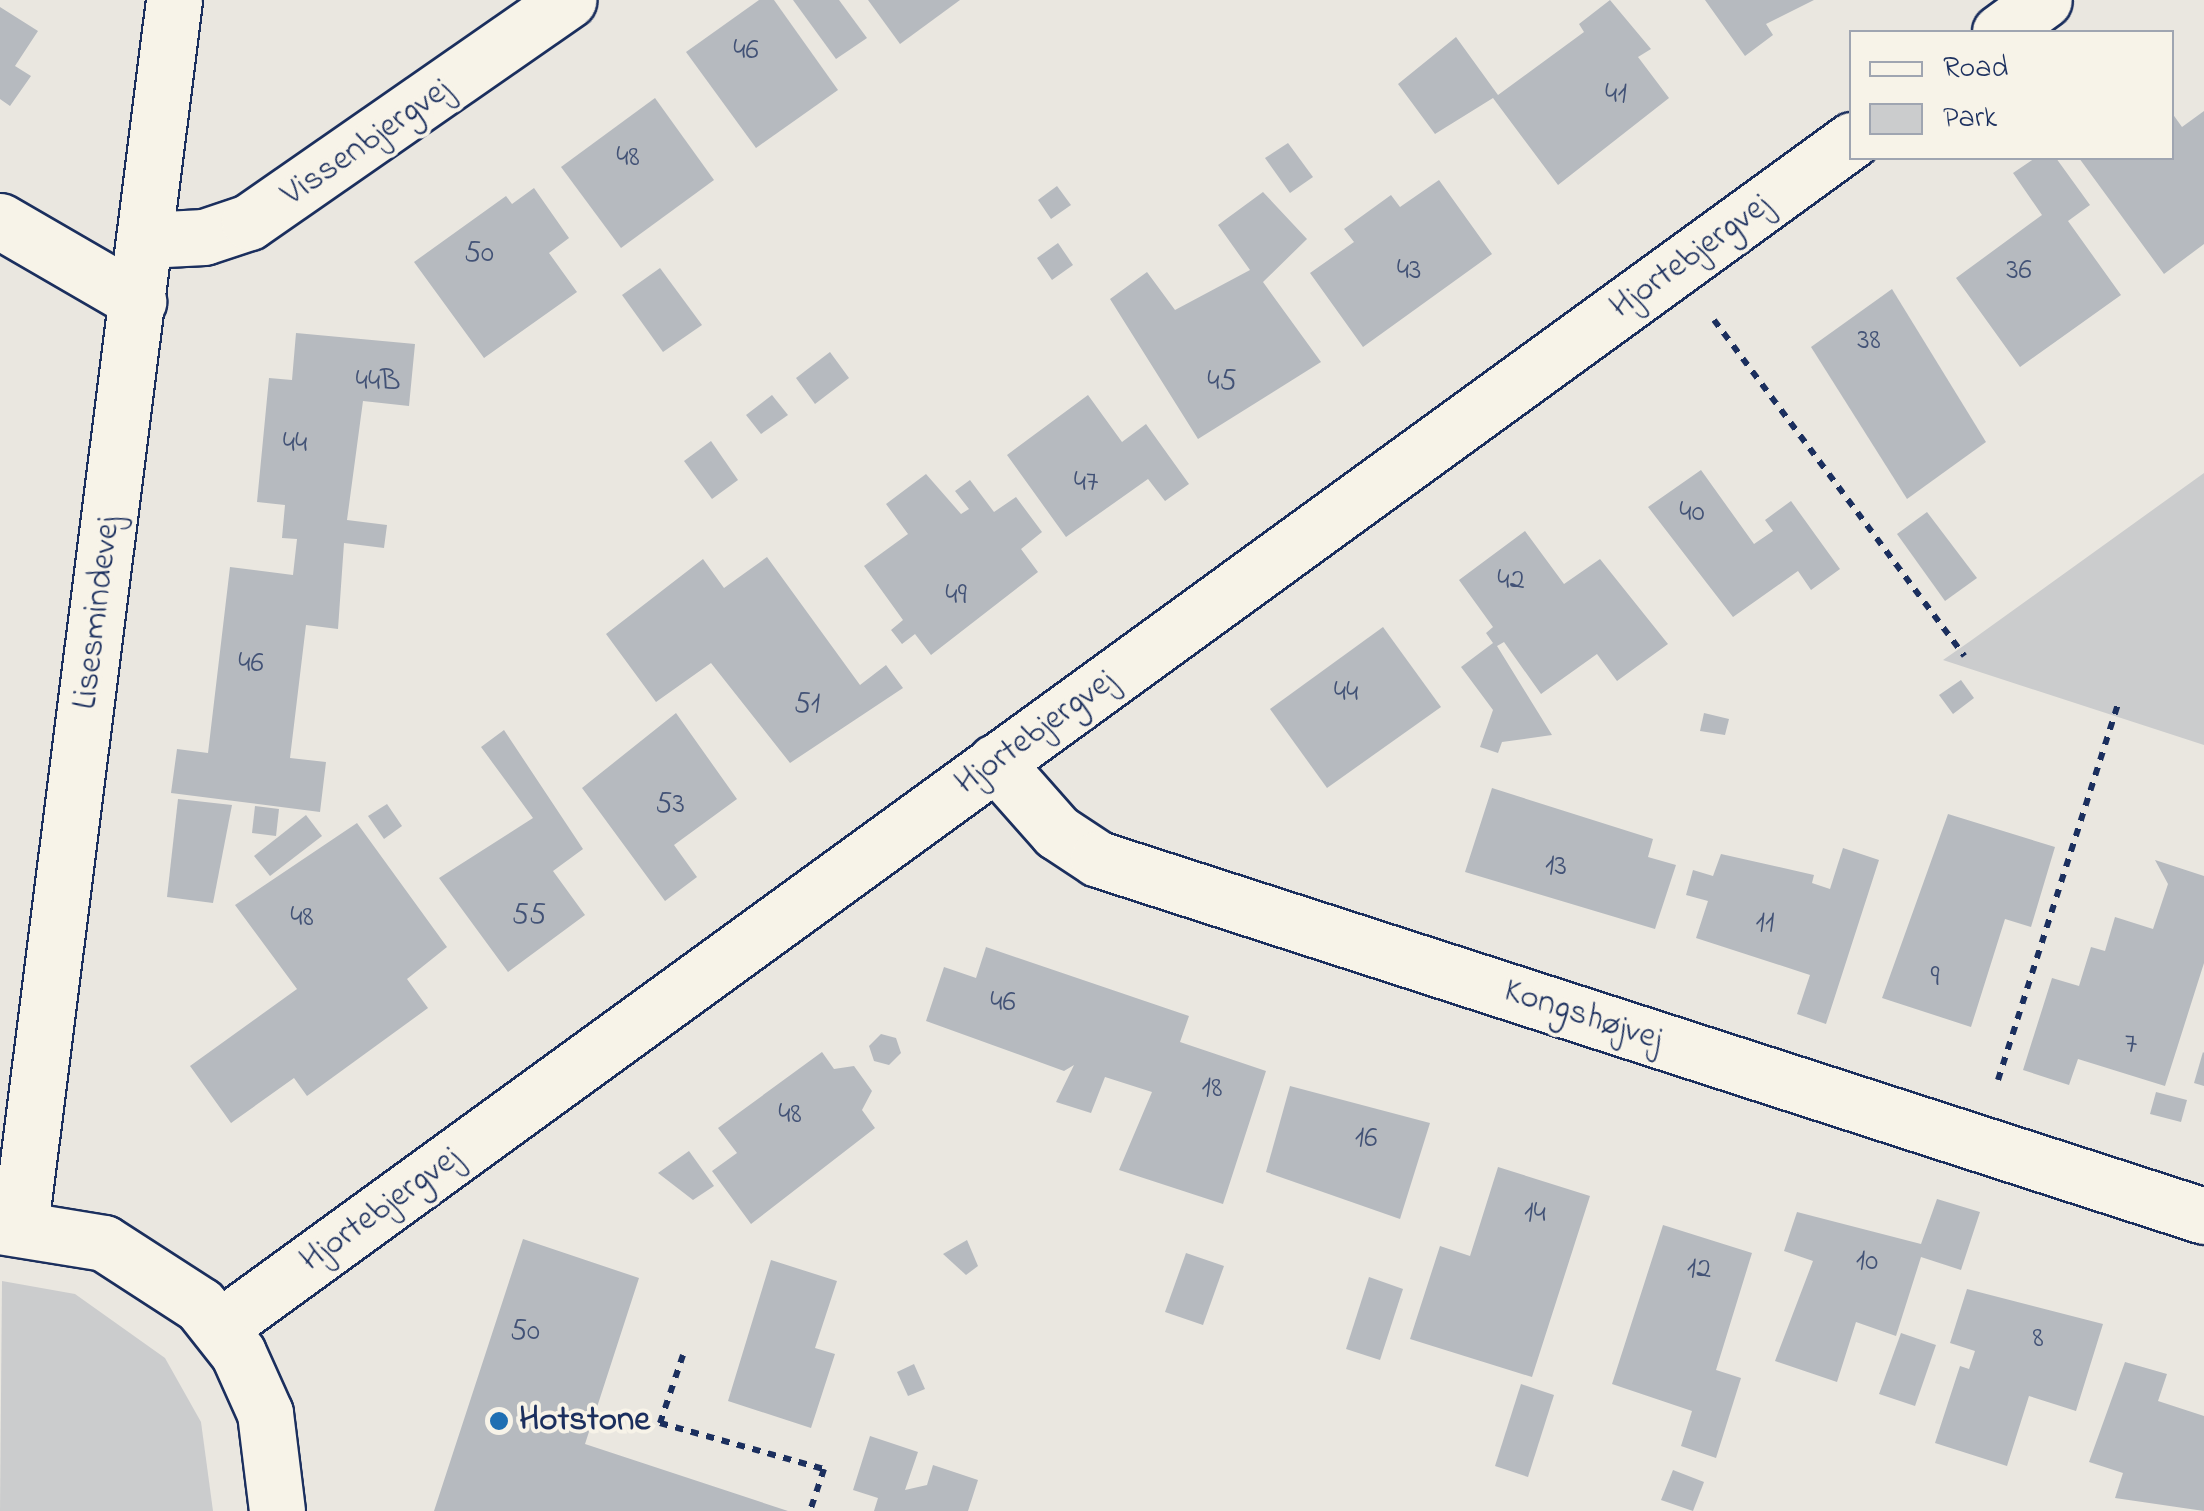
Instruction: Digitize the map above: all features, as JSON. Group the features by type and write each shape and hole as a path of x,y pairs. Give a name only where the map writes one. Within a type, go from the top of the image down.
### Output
{"street":[{"name":"Lisesmindevej","path":"10,1226 138,301 174,0"},
{"name":"Vissenbjergvej","path":"146,240 204,237 249,222 569,0"},
{"path":"2003,30 2044,0"},
{"name":"Hjortebjergvej","path":"220,1327 1849,142"},
{"path":"0,220 138,301"},
{"name":"Kongshøjvej","path":"995,762 1058,832 1098,860 2204,1216"},
{"path":"10,1226 130,1254 220,1327 265,1413 277,1511"}],"path":[{"path":"1676,268 1964,656"},
{"path":"1978,1143 2118,705"},
{"path":"683,1355 660,1423 824,1469 810,1511"}],"green space":[{"path":"2204,473 2204,745 1943,660 1969,642"},
{"path":"2,1281 75,1294 165,1358 201,1422 213,1511 0,1511"}],"building":[{"path":"759,0 774,0 838,90 756,148 686,52"},
{"path":"793,0 839,0 867,38 836,59"},
{"path":"868,0 960,0 900,44"},
{"path":"1610,0 1651,49 1638,57 1669,98 1558,185 1493,98 1435,134 1398,84 1456,37 1498,95 1584,32 1579,24"},
{"path":"1705,0 1814,0 1766,24 1773,35 1745,56"},
{"path":"0,7 38,31 15,66 31,76 10,106 0,99"},
{"path":"655,98 714,180 621,248 561,167"},
{"path":"2204,111 2204,244 2164,274 2080,160 2174,160 2174,116 2182,127"},
{"path":"1288,143 1313,177 1290,193 1265,158"},
{"path":"2032,160 2057,160 2090,205 2068,221 2121,295 2020,367 1956,278 2042,215 2013,173"},
{"path":"1439,180 1492,254 1363,347 1310,273 1354,242 1344,229 1391,195 1400,207"},
{"path":"1057,186 1071,205 1051,219 1038,200"},
{"path":"534,188 569,238 549,253 577,292 484,358 414,262 506,196 512,204"},
{"path":"1263,192 1307,239 1263,282 1321,362 1198,439 1110,299 1147,272 1175,310 1250,270 1218,225"},
{"path":"1058,243 1073,265 1052,280 1037,258"},
{"path":"660,268 702,325 663,352 622,295"},
{"path":"1892,289 1986,442 1907,499 1811,347"},
{"path":"296,333 415,344 409,406 363,401 347,520 387,525 384,548 344,543 338,629 306,625 290,758 326,762 320,812 171,793 177,749 208,753 230,567 293,575 297,539 282,538 285,505 257,502 269,378 292,380"},
{"path":"830,352 849,378 815,404 796,378"},
{"path":"772,395 788,415 761,434 746,415"},
{"path":"1088,395 1122,442 1146,424 1189,484 1165,501 1148,479 1066,537 1007,455"},
{"path":"711,441 738,480 712,499 684,461"},
{"path":"1701,470 1754,544 1773,531 1765,520 1791,501 1840,569 1811,590 1798,571 1733,617 1648,507"},
{"path":"926,474 961,514 969,509 955,491 970,480 994,512 1016,497 1042,532 1021,549 1038,572 931,655 915,634 902,644 891,630 903,620 864,566 908,534 886,504"},
{"path":"1927,512 1977,578 1945,601 1897,534"},
{"path":"1525,531 1564,584 1600,559 1668,644 1617,681 1597,654 1541,694 1504,642 1497,646 1552,735 1502,742 1498,753 1480,747 1493,710 1461,667 1493,643 1486,633 1493,627 1459,580"},
{"path":"767,557 860,685 886,665 903,688 790,763 711,663 656,702 606,634 703,559 724,588"},
{"path":"1383,627 1441,707 1327,788 1270,709"},
{"path":"1961,680 1974,698 1953,714 1939,695"},
{"path":"676,713 737,799 674,845 697,877 665,901 582,788"},
{"path":"1704,713 1729,719 1725,735 1700,731"},
{"path":"504,730 583,849 553,871 585,915 508,972 439,878 533,818 481,747"},
{"path":"1492,788 1653,839 1648,857 1676,865 1655,929 1465,872"},
{"path":"178,799 232,805 213,903 167,897"},
{"path":"387,804 402,826 384,839 368,816"},
{"path":"255,806 279,809 276,836 252,833"},
{"path":"1948,814 2055,847 2031,927 2005,919 1971,1027 1882,998"},
{"path":"306,815 322,836 270,876 254,856"},
{"path":"357,823 447,947 407,979 428,1008 307,1096 294,1078 231,1123 190,1066 297,989 235,905"},
{"path":"1843,848 1879,860 1826,1024 1797,1014 1810,975 1696,938 1708,901 1686,895 1693,870 1713,876 1721,854 1814,875 1812,883 1830,889"},
{"path":"2155,860 2204,876 2204,963 2165,1086 2078,1059 2069,1085 2023,1070 2052,978 2079,986 2091,947 2105,951 2115,917 2153,929 2168,884"},
{"path":"986,947 1189,1016 1180,1042 1266,1071 1223,1204 1119,1170 1152,1092 1105,1077 1091,1113 1056,1102 1074,1065 1064,1071 926,1021 944,967 976,978"},
{"path":"881,1034 896,1038 901,1053 889,1065 874,1061 869,1046"},
{"path":"822,1052 834,1069 854,1066 872,1091 862,1110 875,1128 751,1224 712,1171 737,1153 718,1128"},
{"path":"2204,1053 2204,1086 2194,1083"},
{"path":"1290,1086 1430,1123 1400,1219 1266,1172"},
{"path":"2156,1092 2187,1100 2181,1122 2150,1114"},
{"path":"689,1151 714,1186 693,1200 658,1173"},
{"path":"1498,1167 1590,1196 1532,1377 1410,1339 1440,1246 1470,1256"},
{"path":"1937,1199 1980,1212 1961,1270 1921,1257 1896,1336 1856,1322 1837,1382 1775,1361 1813,1261 1784,1251 1797,1212 1921,1244"},
{"path":"1663,1225 1752,1253 1716,1370 1741,1378 1716,1458 1681,1446 1692,1411 1612,1384"},
{"path":"523,1239 639,1278 585,1444 788,1511 434,1511"},
{"path":"967,1240 978,1266 966,1275 943,1254"},
{"path":"1186,1253 1224,1266 1203,1325 1165,1312"},
{"path":"771,1260 837,1281 815,1348 835,1354 811,1428 728,1401"},
{"path":"1369,1277 1403,1289 1380,1360 1346,1349"},
{"path":"1967,1289 2103,1324 2076,1411 2029,1396 2007,1466 1935,1443 1960,1366 1969,1369 1975,1351 1950,1343"},
{"path":"1901,1333 1936,1345 1915,1406 1879,1394"},
{"path":"2125,1362 2167,1374 2158,1401 2204,1416 2204,1511 2115,1498 2123,1473 2089,1462"},
{"path":"914,1364 925,1389 908,1396 897,1372"},
{"path":"1521,1384 1554,1395 1528,1477 1495,1466"},
{"path":"870,1436 918,1452 905,1490 927,1485 933,1465 978,1480 968,1511 874,1511 878,1498 853,1490"},
{"path":"1673,1470 1704,1482 1693,1511 1661,1500"}],"place":[{"name":"Hotstone","path":"499,1421"}]}
